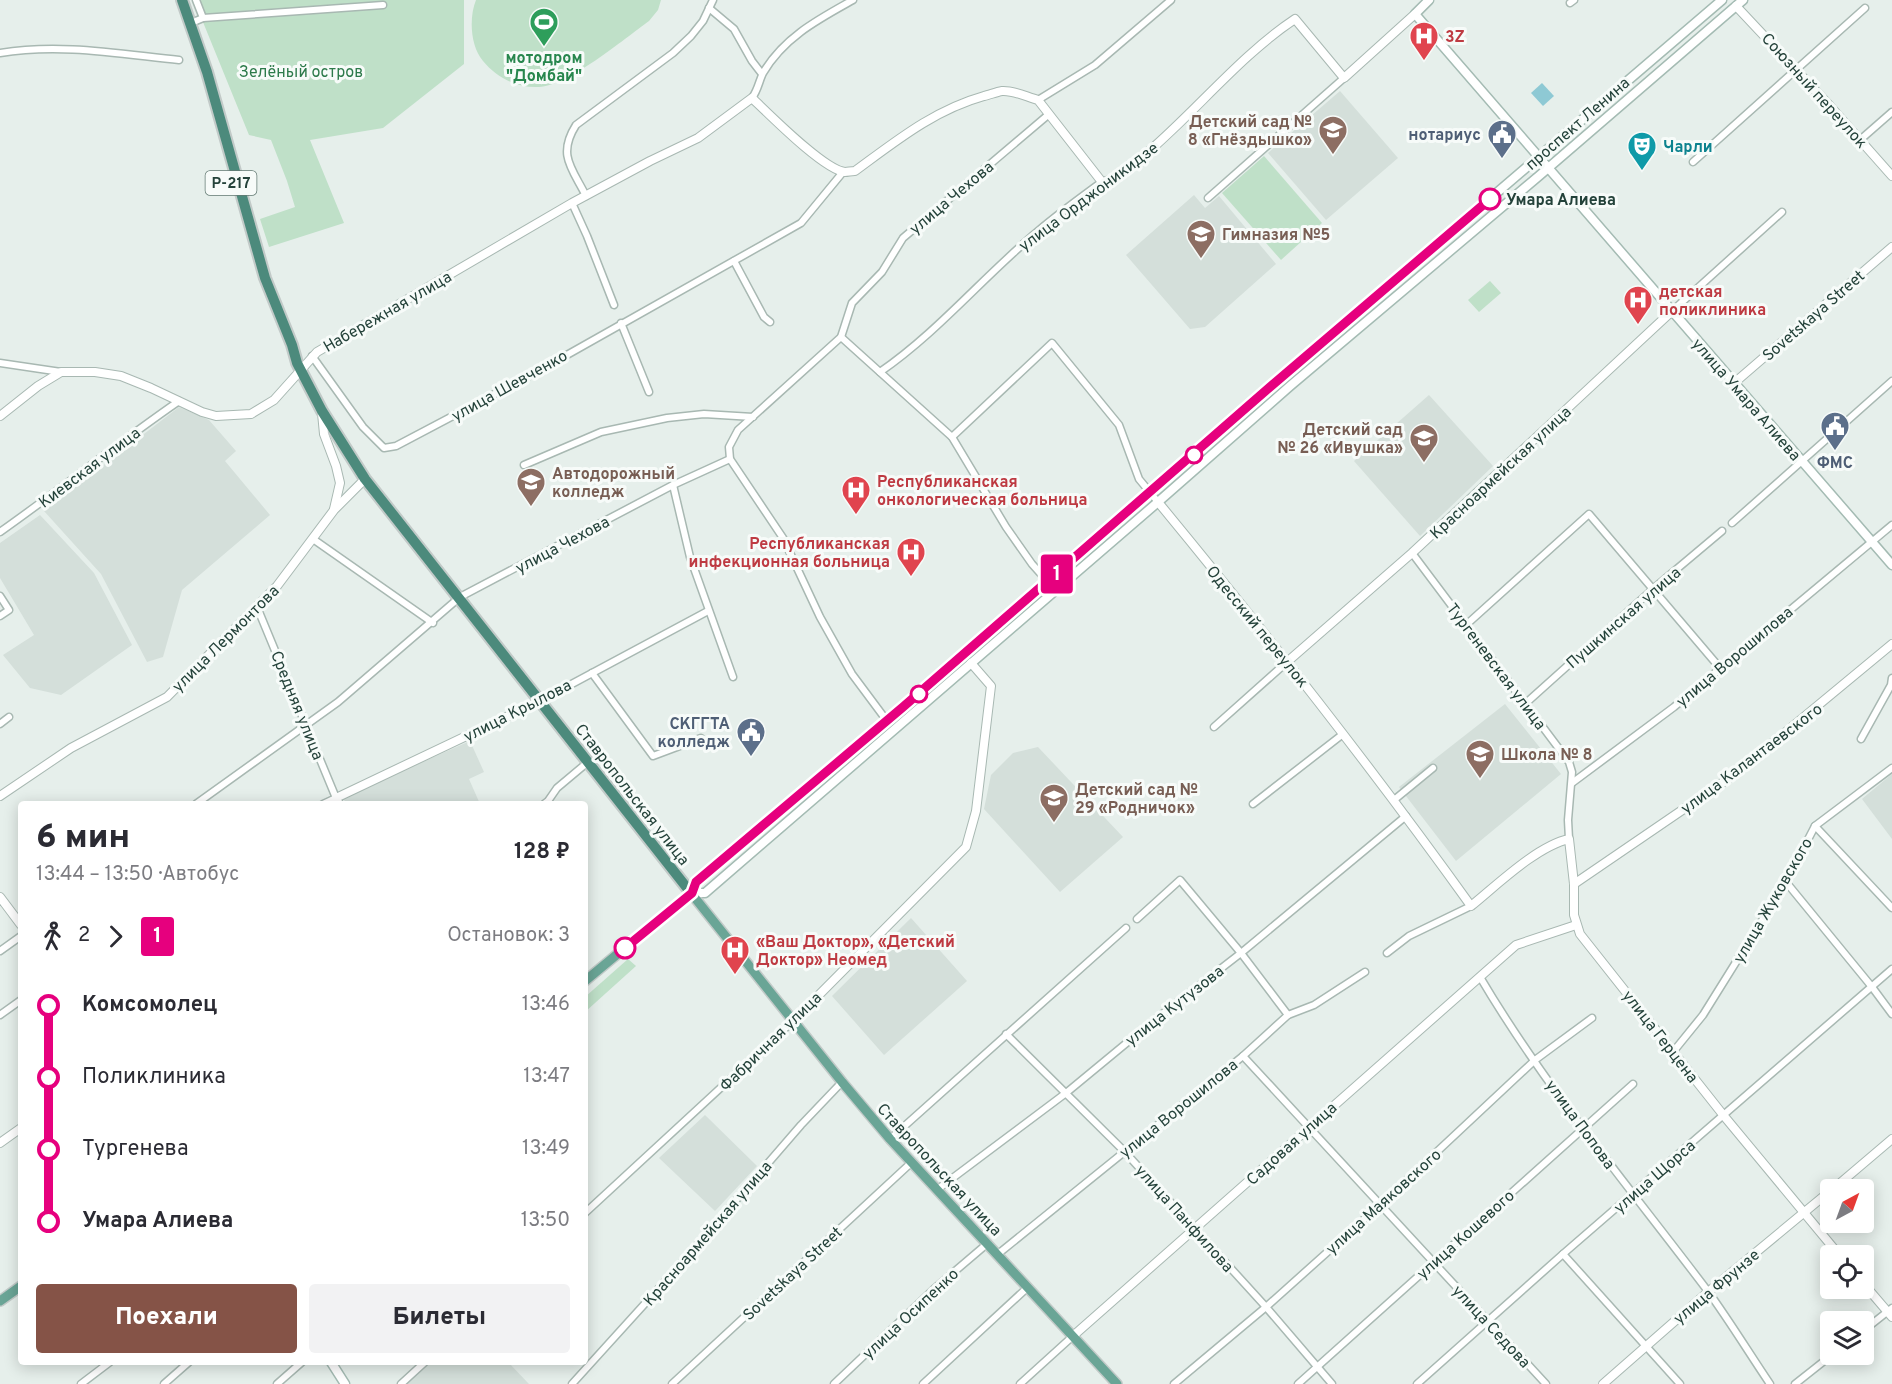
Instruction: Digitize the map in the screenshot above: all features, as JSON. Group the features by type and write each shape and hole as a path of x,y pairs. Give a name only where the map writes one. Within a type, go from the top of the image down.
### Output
{"highway":[{"name":"Р-217","path":"174,0 201,75 260,280 287,348 298,365"},
{"name":"Р-217","path":"182,0 207,72 265,278 298,365"},
{"name":"Ставропольская улица","path":"298,365 322,411 365,479 692,893"}],"main road":[{"path":"1414,14 1429,0"},
{"name":"проспект Ленина","path":"588,979 692,893 696,882 887,721 1270,387 1722,0"},
{"name":"проспект Ленина","path":"692,893 705,893 1290,386 1739,3"},
{"name":"улица Умара Алиева","path":"1414,14 1892,565"},
{"name":"Ставропольская улица","path":"692,893 890,1139 938,1188 1117,1384"},
{"path":"0,1301 18,1288"},
{"path":"334,1365 345,1384"}],"street":[{"path":"196,0 202,18"},
{"path":"586,196 568,160 566,148 568,137 576,125 673,53 691,36 713,0"},
{"path":"853,0 808,25 779,50 762,74 758,89 752,98 796,140 831,166 843,172 855,171 915,127 939,113 969,100 1002,91 1038,100 1048,116 1102,182"},
{"path":"1038,100 1095,64 1171,0"},
{"name":"Союзный переулок","path":"1739,3 1892,176"},
{"path":"191,23 202,18 383,5"},
{"path":"709,8 734,29 762,74"},
{"path":"1693,162 1865,8"},
{"path":"1208,198 1414,14"},
{"name":"улица Орджоникидзе","path":"880,372 896,361 964,301 1036,232 1102,182 1115,180 1154,147 1270,35 1295,19 1344,78"},
{"path":"0,53 29,48 61,48 179,60"},
{"name":"Набережная улица","path":"61,372 95,372 121,376 152,387 216,416 251,414 274,400 290,385 298,365 312,356 572,203 698,138 752,98"},
{"path":"1860,140 1892,112"},
{"name":"улица Чехова","path":"200,801 307,726 460,597 673,485 730,459 729,447 738,430 841,337 852,303 882,272 903,238 1048,116"},
{"name":"улица Шевченко","path":"312,356 363,427 384,448 396,446 542,369 801,223 843,172"},
{"path":"572,203 614,305"},
{"name":"Красноармейская улица","path":"1214,728 1412,553 1782,212"},
{"name":"Sovetskaya Street","path":"1733,384 1892,247"},
{"path":"734,261 764,317 770,322"},
{"path":"621,323 649,392"},
{"path":"841,337 952,437 1006,527 1048,582"},
{"name":"Одесский переулок","path":"952,437 1053,343 1119,425 1139,479 1287,662 1407,816 1471,906"},
{"path":"0,363 61,372"},
{"path":"0,416 38,386 61,372"},
{"path":"1731,523 1892,381"},
{"name":"Киевская улица","path":"0,532 179,401"},
{"name":"улица Лермонтова","path":"322,411 324,434 340,483 334,510"},
{"path":"524,465 600,432 667,418 704,414 753,417"},
{"path":"730,459 783,538 820,616 852,674 887,721"},
{"name":"улица Лермонтова","path":"0,796 71,748 167,697 288,573 334,510 365,479"},
{"path":"673,485 690,557 733,676"},
{"path":"1466,625 1589,514 1720,668"},
{"name":"улица Ворошилова","path":"1572,783 1674,707 1892,525"},
{"name":"Пушкинская улица","path":"1525,704 1653,589 1722,531"},
{"path":"314,539 433,622"},
{"name":"Тургеневская улица","path":"1412,553 1569,762 1572,783"},
{"path":"0,596 9,610 0,616"},
{"name":"Средняя улица","path":"257,607 338,801"},
{"name":"улица Крылова","path":"338,801 540,701 708,611"},
{"name":"улица Калантаевского","path":"1574,884 1735,774 1796,726 1892,644"},
{"name":"Фабричная улица","path":"588,1210 793,1021 966,847 976,811 991,686 971,663"},
{"path":"592,673 653,756 701,738"},
{"path":"1861,738 1891,685 1892,678"},
{"path":"0,724 9,717"},
{"path":"1253,804 1343,734"},
{"path":"549,801 557,788 588,762"},
{"path":"1394,800 1433,768"},
{"name":"улица Жуковского","path":"1673,1052 1703,1015 1786,882 1815,826 1892,768"},
{"name":"улица Герцена","path":"1572,783 1569,802 1569,839 1576,925 1591,949 1673,1052 1831,1245"},
{"name":"улица Кутузова","path":"938,1188 1066,1093 1407,816"},
{"path":"1815,826 1892,908"},
{"path":"1387,953 1409,936 1471,906 1551,845 1569,839"},
{"path":"1137,919 1180,880 1241,953 1288,1015"},
{"path":"1786,882 1892,1014"},
{"path":"0,897 18,921"},
{"name":"Садовая улица","path":"1020,1384 1516,945 1576,925"},
{"path":"890,1139 1126,928"},
{"path":"0,951 18,938"},
{"name":"улица Щорса","path":"1417,1384 1563,1254 1892,969"},
{"name":"улица Ворошилова","path":"998,1254 1243,1056 1288,1015 1314,1005 1365,972"},
{"name":"улица Попова","path":"1480,978 1506,1021 1633,1195 1708,1292 1770,1384"},
{"path":"0,1015 18,1002"},
{"name":"улица Маяковского","path":"1174,1384 1266,1307 1380,1205 1534,1060 1592,1018"},
{"name":"улица Панфилова","path":"1006,1034 1124,1151 1266,1307 1332,1384"},
{"name":"улица Седова","path":"1243,1056 1486,1322 1546,1384"},
{"name":"Красноармейская улица","path":"572,1384 679,1266 801,1125 842,1082"},
{"name":"улица Кошевого","path":"1298,1384 1633,1084"},
{"path":"0,1143 18,1130"},
{"name":"улица Фрунзе","path":"1844,1179 1892,1139"},
{"name":"Sovetskaya Street","path":"672,1384 912,1162"},
{"name":"улица Фрунзе","path":"1603,1384 1708,1292 1820,1199"},
{"name":"улица Осипенко","path":"834,1384 934,1289 988,1243"},
{"path":"1563,1254 1680,1384"},
{"path":"923,1384 1028,1287"},
{"path":"1874,1294 1890,1312 1874,1323"},
{"path":"81,1384 106,1365"},
{"path":"164,1384 186,1365"},
{"path":"277,1384 299,1365"},
{"path":"401,1384 422,1365"},
{"path":"1796,1384 1820,1365"}],"shaded area":[{"name":"Детский сад № 8 «Гнёздышко»","path":"1340,91 1398,158 1326,220 1268,153"},
{"name":"Гимназия №5","path":"1194,195 1205,208 1219,196 1276,264 1205,327 1190,329 1126,255"},
{"name":"Детский сад № 26 «Ивушка»","path":"1429,395 1493,466 1420,536 1354,461"},
{"path":"179,407 209,420 236,451 225,461 270,515 182,590 163,657 147,662 101,574 44,511"},
{"path":"40,515 94,573 132,645 61,695 30,688 3,655 34,635 0,578 0,543"},
{"name":"Школа № 8","path":"1505,704 1561,774 1456,861 1399,787"},
{"path":"470,741 484,772 469,779 479,801 345,801 343,797"},
{"name":"Детский сад № 29 «Родничок»","path":"1038,747 1123,837 1060,892 984,809 991,775 1013,753"},
{"path":"1892,774 1892,839 1862,799"},
{"path":"911,918 967,981 884,1055 832,996"},
{"path":"705,1115 757,1166 715,1211 659,1158"},
{"path":"426,1365 511,1365 529,1384 405,1384"}],"green space":[{"name":"Зелёный остров","path":"194,0 464,0 464,64 383,128 310,140 344,223 269,247 260,219 295,207 271,140 249,135"},
{"name":"мотодром \"Домбай\"","path":"476,0 661,0 658,10 649,21 611,50 565,79 551,85 531,87 508,81 495,72 479,55 475,48 472,31 472,15"},
{"path":"1264,156 1322,223 1281,260 1222,193"},
{"path":"1490,281 1501,293 1479,312 1468,300"},
{"path":"628,959 636,966 588,1009 588,994"}],"water":[{"path":"1542,83 1554,96 1543,106 1531,93"}],"bus line":[{"name":"1","path":"625,948 692,893 696,882 903,707 1270,387 1490,199"}],"place":[{"name":"мотодром \"Домбай\"","path":"544,48"},
{"name":"3Z","path":"1424,62"},
{"name":"Детский сад № 8 «Гнёздышко»","path":"1333,156"},
{"name":"нотариус","path":"1502,160"},
{"name":"Чарли","path":"1642,172"},
{"name":"Умара Алиева","path":"1490,199"},
{"name":"Гимназия №5","path":"1201,260"},
{"name":"детская поликлиника","path":"1638,326"},
{"name":"ФМС","path":"1835,452"},
{"name":"Детский сад № 26 «Ивушка»","path":"1424,464"},
{"name":"Автодорожный колледж","path":"531,508"},
{"name":"Республиканская онкологическая больница","path":"856,516"},
{"name":"Республиканская инфекционная больница","path":"911,578"},
{"name":"СКГГТА колледж","path":"751,758"},
{"name":"Школа № 8","path":"1480,780"},
{"name":"Детский сад № 29 «Родничок»","path":"1054,824"},
{"name":"«Ваш Доктор», «Детский Доктор» Неомед","path":"735,976"}]}
